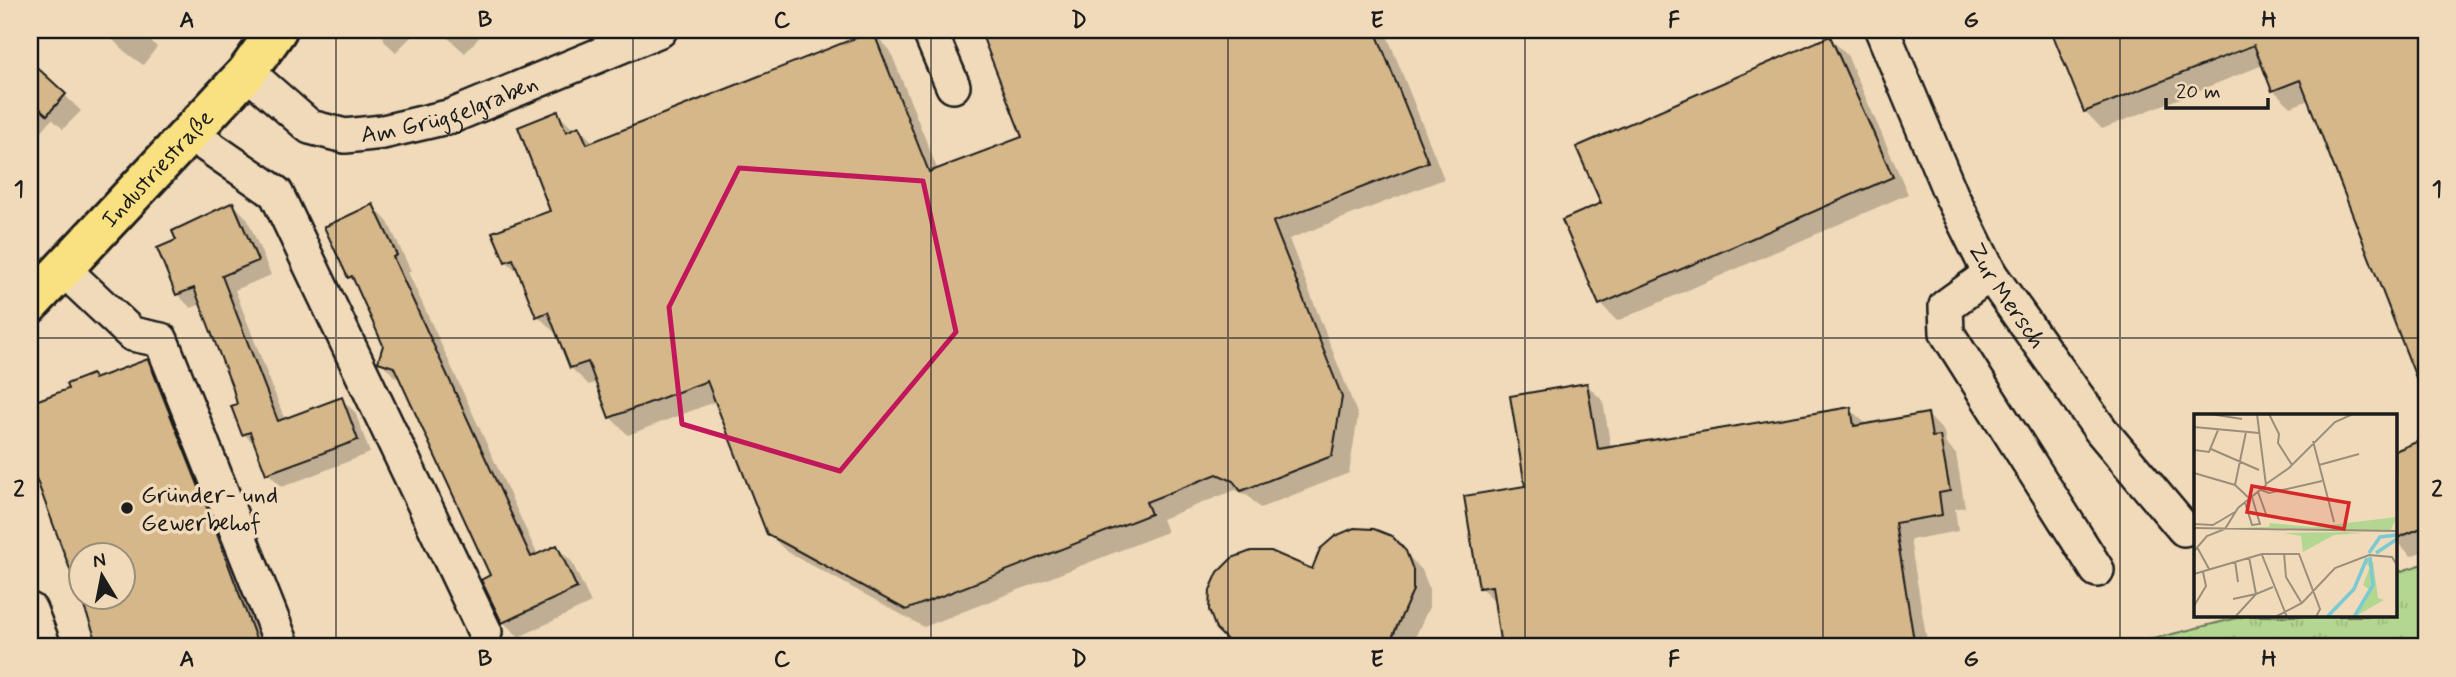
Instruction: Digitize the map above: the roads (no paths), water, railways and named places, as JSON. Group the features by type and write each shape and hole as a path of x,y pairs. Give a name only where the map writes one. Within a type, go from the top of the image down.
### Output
{"main road":[{"name":"Industriestraße","path":"30,304 247,72 278,30"}],"street":[{"name":"Am Grüggelgraben","path":"247,72 310,127 345,136 357,135 383,132 452,116 660,30"},
{"path":"929,30 953,86"},
{"name":"Zur Mersch","path":"1882,30 1952,197 1990,274 2100,429 2184,529"},
{"path":"189,134 276,193 485,632"},
{"path":"63,269 132,334 161,340 283,647"},
{"path":"1990,274 1946,306 1947,333 2097,570"},
{"path":"30,610 44,647"}],"place":[{"name":"Gründer- und Gewerbehof","path":"127,508"}]}
